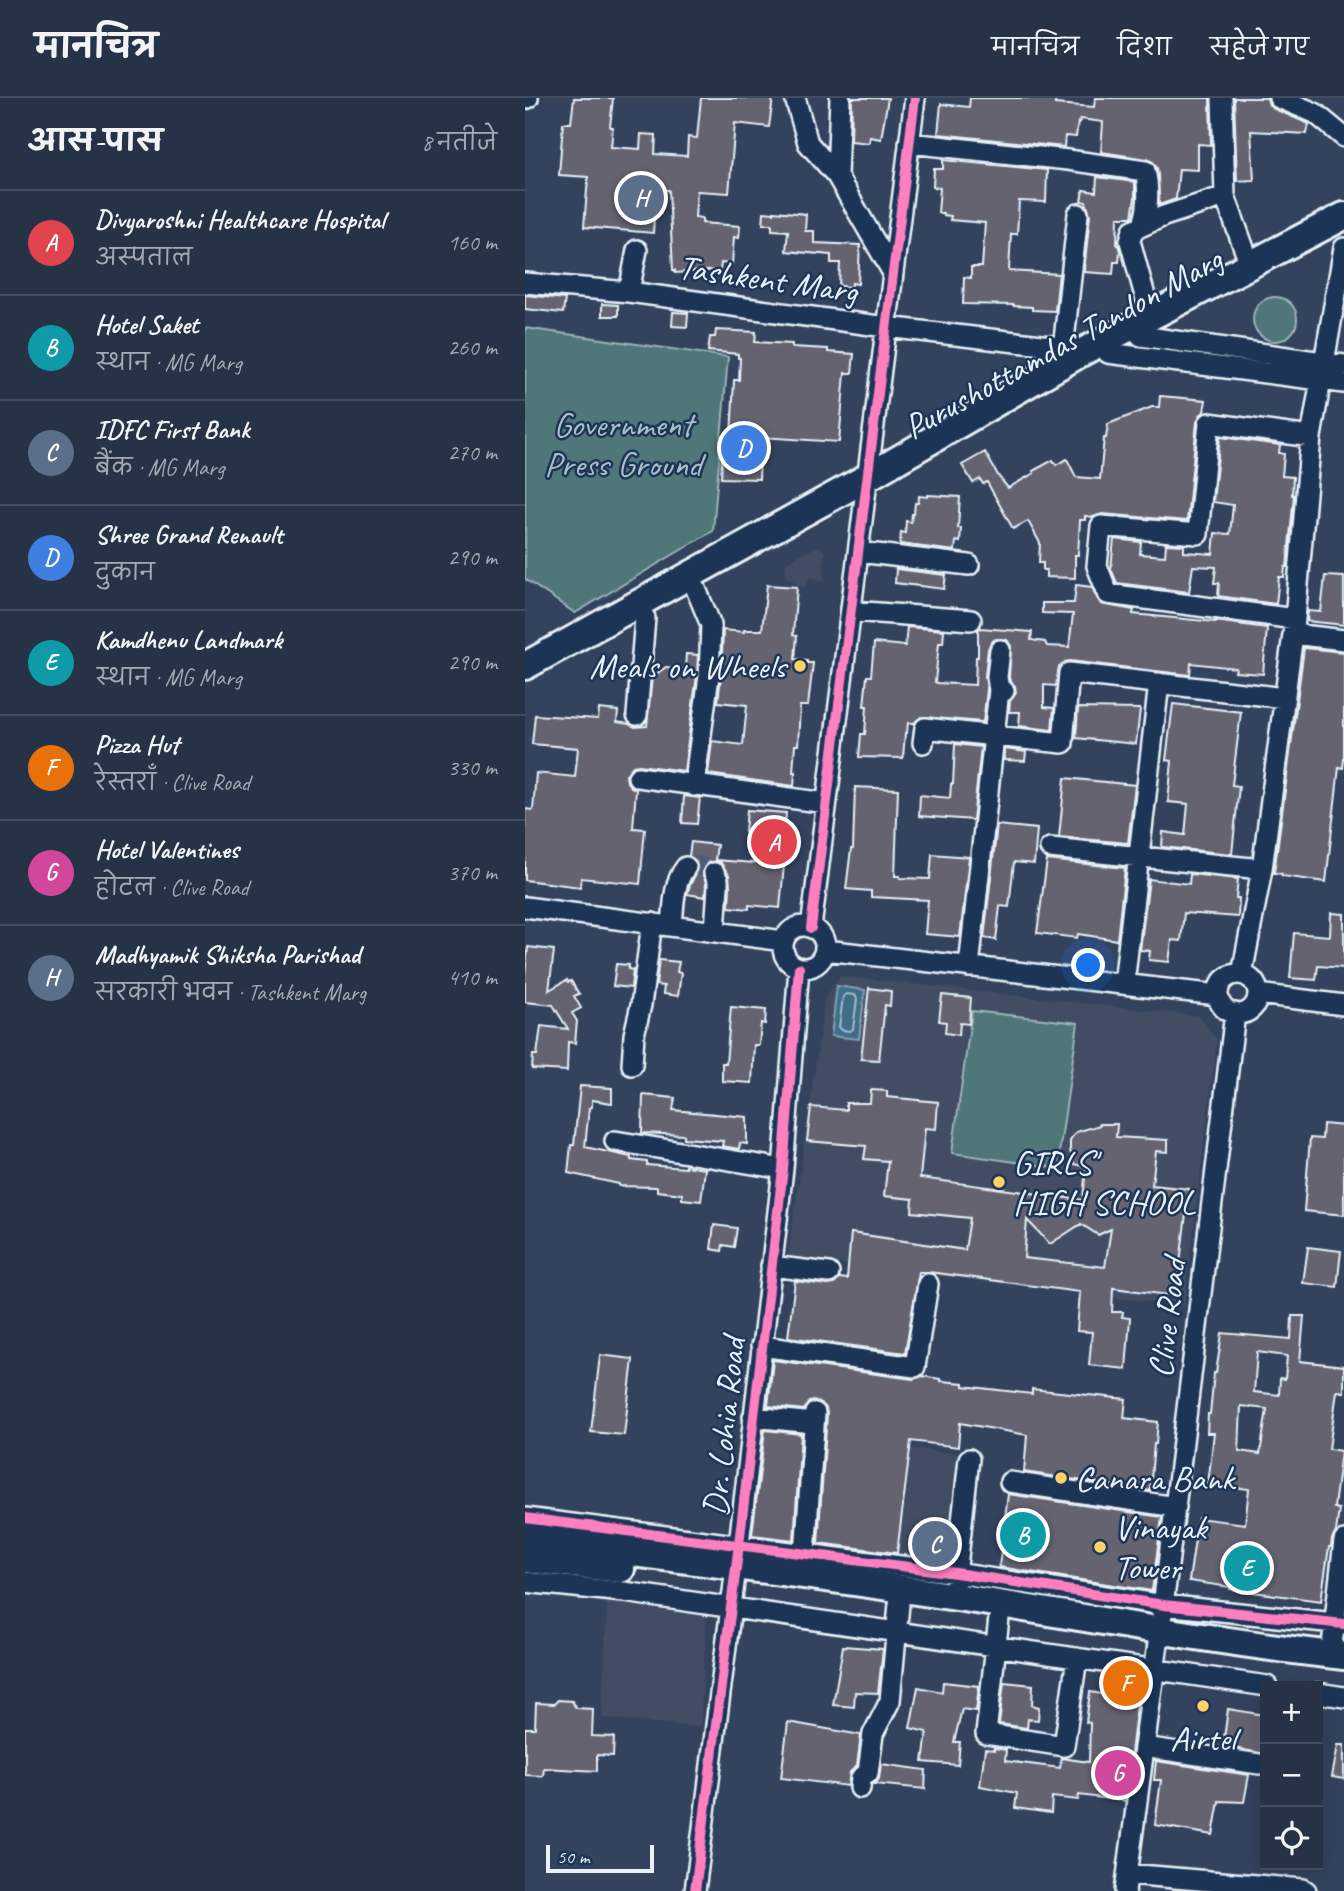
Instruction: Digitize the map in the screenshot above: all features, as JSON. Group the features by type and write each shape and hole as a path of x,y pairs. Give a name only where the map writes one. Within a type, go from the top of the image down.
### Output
{"main road":[{"path":"1146,327 1250,265 1344,216"},
{"name":"Purushottamdas Tandon Marg","path":"525,682 696,589 1086,351 1146,327 1344,233"},
{"path":"525,666 867,484"},
{"path":"525,1540 955,1585 1340,1659"},
{"path":"525,1559 737,1564 899,1604 999,1618 1161,1626"}],"street":[{"path":"795,98 809,143 837,176 893,273"},
{"path":"837,176 840,98"},
{"path":"811,928 915,98"},
{"path":"1222,98 1225,196 1250,265"},
{"path":"1279,98 1315,113 1344,137"},
{"path":"909,143 1145,171 1146,206 1142,226"},
{"path":"1146,327 1129,242 1133,230 1164,216 1225,196"},
{"path":"1077,214 1086,351"},
{"path":"1243,974 1262,869 1285,698 1311,438 1344,248"},
{"path":"629,292 637,250"},
{"name":"Tashkent Marg","path":"525,283 629,292 1086,351 1322,371 1344,365"},
{"name":"Tashkent Marg","path":"1146,327 1322,371 1344,383"},
{"path":"1311,438 1209,423 1198,534 1101,526 1097,566 1108,594 1294,627 1344,640"},
{"path":"859,552 969,565"},
{"path":"694,786 709,676 712,625 696,589"},
{"path":"852,611 971,620"},
{"path":"637,715 645,618"},
{"path":"969,967 1001,691 997,677 1000,650"},
{"path":"923,743 925,728 1063,743 1069,673 1285,698"},
{"path":"1124,984 1159,683"},
{"path":"638,777 826,803"},
{"path":"1050,848 1262,869"},
{"path":"672,926 677,884 686,867"},
{"path":"714,873 718,880 715,932"},
{"path":"525,907 784,941"},
{"path":"632,1065 634,1035 641,1005 652,923"},
{"path":"798,927 811,928 822,936 825,950 819,962 806,969 799,968 787,960 784,941 792,930 798,927"},
{"path":"825,950 1218,995"},
{"name":"Dr. Lohia Road","path":"695,1891 737,1564 783,1169 799,968"},
{"path":"1243,974 1254,981 1257,1000 1248,1011 1235,1013 1225,1009 1218,995 1223,981 1229,976 1243,974"},
{"path":"1258,993 1344,1005"},
{"name":"Clive Road","path":"1126,1883 1177,1507 1235,1013"},
{"path":"615,1141 783,1169"},
{"path":"771,1266 829,1273"},
{"path":"761,1346 915,1367 928,1284"},
{"path":"753,1417 814,1418 805,1554"},
{"path":"525,1518 737,1564 805,1554 955,1585 969,1459"},
{"path":"1010,1482 1177,1507"},
{"path":"1340,1659 1339,1624 1344,1541"},
{"path":"525,1582 624,1592 1260,1685"},
{"path":"860,1788 861,1778 868,1773 873,1734 890,1701 899,1604"},
{"path":"999,1618 986,1734 1064,1746 1077,1658"},
{"path":"1161,1626 1339,1624"},
{"path":"1323,1694 1344,1697"},
{"path":"1144,1747 1259,1765"},
{"path":"1126,1883 1306,1891"}],"shaded area":[{"path":"818,546 824,551 824,581 810,577 805,589 785,576 786,562"},
{"name":"GIRLS' HIGH SCHOOL","path":"840,976 1199,1016 1217,1040 1184,1306 788,1257 825,998"},
{"path":"910,1448 964,1455 952,1568 896,1562"},
{"path":"607,1602 707,1613 700,1727 602,1718"}],"green space":[{"path":"1275,297 1290,304 1297,319 1290,334 1275,341 1260,334 1253,319 1260,304"},
{"name":"Government Press Ground","path":"525,328 728,357 713,531 575,613 525,579"},
{"path":"972,1011 1078,1023 1057,1168 952,1153"}],"water":[{"path":"837,986 865,990 859,1039 831,1036"}],"building":[{"path":"574,98 613,98 611,147 640,149 641,134 656,135 655,154 687,156 688,137 697,138 701,98 773,98 769,127 735,123 729,193 697,191 695,217 702,218 702,223 740,226 739,238 734,237 732,264 721,263 720,270 675,273 669,190 656,190 653,233 584,227 588,177 559,175 563,123 571,123"},
{"path":"852,98 888,98 881,139 870,137 869,143 851,141"},
{"path":"970,98 1056,98 1055,104 1094,107 1095,98 1210,98 1211,145 1198,144 1198,170 1179,169 1176,199 1159,205 1158,175 1153,162 1101,152 1103,122 1080,119 1076,137 1065,136 1064,147 938,134 941,104 969,107"},
{"path":"1234,98 1267,98 1274,109 1309,124 1307,134 1251,131 1254,180 1237,181"},
{"path":"943,160 1047,170 1046,202 1019,201 1017,234 1011,234 1009,271 1059,274 1055,311 1032,310 1032,307 1014,305 963,304 964,277 971,278 971,267 982,267 985,223 950,220 951,216 938,213 940,188 933,187 934,169 943,169"},
{"path":"1097,177 1135,182 1132,217 1118,217 1117,245 1120,251 1119,262 1114,262 1113,274 1084,272 1090,215 1086,202 1081,201 1083,190 1096,192"},
{"path":"764,212 806,214 805,231 814,231 814,243 860,245 858,284 852,283 852,287 839,286 840,263 831,263 831,255 786,251 788,231 772,230 772,224 763,224"},
{"path":"525,295 565,299 563,313 525,309"},
{"path":"602,304 618,305 618,316 602,316"},
{"path":"673,312 688,313 687,327 672,326"},
{"path":"716,330 756,332 755,342 792,344 792,347 854,354 852,373 845,373 839,442 761,437 759,479 721,478 722,459 727,459 727,435 731,436 734,380 739,380 740,358 738,354 708,351 710,337 715,337"},
{"path":"1160,396 1206,400 1204,412 1197,422 1187,521 1102,514 1085,516 1085,520 1080,520 1075,578 1046,577 1043,563 1039,563 1040,543 1028,521 1013,529 987,482 983,484 980,479 973,483 962,465 985,452 1008,488 1053,460 1056,465 1067,459 1076,477 1100,479 1108,424 1152,407 1159,407"},
{"path":"1220,437 1280,445 1279,453 1284,454 1282,476 1293,477 1294,495 1287,567 1284,577 1279,577 1276,604 1218,596 1219,583 1214,583 1216,567 1193,566 1189,592 1117,583 1111,569 1114,539 1141,542 1140,554 1165,556 1166,544 1184,545 1184,552 1213,554 1215,533 1230,534 1233,505 1213,502"},
{"path":"919,496 960,497 960,542 956,541 955,551 900,544 901,532 905,533 906,521 911,522"},
{"path":"896,569 946,575 944,589 895,583"},
{"path":"1325,576 1344,577 1344,625 1307,621 1308,611 1321,612"},
{"path":"767,585 797,587 793,635 797,636 795,659 813,663 808,706 800,706 794,786 708,774 712,741 743,745 747,705 718,702 723,630 762,630"},
{"path":"1076,585 1092,587 1101,604 1134,610 1133,614 1267,628 1263,674 1235,672 1236,668 1191,663 1190,675 1065,662 1059,667 1056,686 1044,685 1044,707 1054,708 1052,730 1019,726 1020,712 1009,712 1010,701 1016,693 1009,677 1011,646 1007,640 996,639 988,649 983,722 921,717 914,723 908,723 903,758 859,757 861,734 865,734 867,706 864,706 867,676 871,676 874,643 905,646 907,627 944,630 943,643 939,643 935,682 975,685 980,628 1032,632 1031,640 1045,642 1047,646 1069,647 1073,614 1042,613 1042,603 1074,603"},
{"path":"1304,648 1344,652 1344,759 1343,768 1339,767 1326,882 1274,873"},
{"path":"686,654 698,655 684,771 639,765 633,766 626,775 627,782 636,789 633,828 645,829 640,884 581,878 580,887 525,880 525,809 533,810 536,773 575,777 578,748 532,744 535,715 598,719 599,709 618,711 617,722 635,727 647,726 652,677 666,667 685,669"},
{"path":"1173,704 1241,712 1232,785 1239,786 1232,854 1162,847 1163,832 1185,835 1188,804 1168,802 1172,761 1166,760"},
{"path":"1078,708 1140,709 1136,744 1076,738"},
{"path":"955,744 981,747 973,820 919,816 920,795 950,798"},
{"path":"1005,749 1026,752 1025,761 1004,760"},
{"path":"1065,778 1135,785 1128,843 1059,837"},
{"path":"855,787 898,789 895,876 930,879 932,854 969,857 960,937 925,934 928,900 871,897 871,891 846,889 853,849"},
{"path":"684,796 700,798 697,824 682,823"},
{"path":"747,810 786,813 784,835 779,834 777,864 784,865 780,908 749,905 749,909 729,907 729,875 721,863 715,861 707,863 702,872 706,883 705,897 687,894 698,869 697,861 689,856 691,842 717,845 715,860 754,863 756,832 745,831"},
{"path":"997,825 1037,829 1034,864 1014,862 1009,907 1000,906 996,940 984,938"},
{"path":"1047,860 1125,868 1117,940 1078,934 1077,938 1037,933"},
{"path":"1190,874 1238,879 1238,917 1184,913 1181,941 1172,940 1169,962 1149,960 1150,951 1140,950 1149,879 1189,884"},
{"path":"1331,913 1344,914 1344,968 1318,966 1316,980 1290,978 1294,933 1330,936"},
{"path":"528,947 554,950 549,990 567,980 571,981 579,994 574,996 581,1008 572,1013 577,1021 575,1043 568,1042 567,1071 532,1069 541,1026 568,1029 553,1005 525,1002"},
{"path":"659,960 679,962 677,972 681,973 678,996 663,994 664,986 656,985"},
{"path":"616,964 629,965 628,969 633,970 631,988 613,986"},
{"path":"869,988 891,991 890,1006 885,1005 879,1060 861,1059"},
{"path":"942,995 971,998 969,1024 960,1023 959,1035 945,1033 946,1022 939,1021"},
{"path":"731,1007 766,1010 765,1024 761,1023 759,1045 754,1045 752,1083 722,1081 722,1063 726,1063"},
{"path":"580,1086 612,1088 612,1103 592,1100 585,1147 631,1157 631,1160 647,1162 647,1165 705,1169 701,1201 682,1199 682,1194 657,1191 657,1187 619,1186 568,1173 571,1145 574,1145"},
{"path":"871,1090 887,1091 887,1097 938,1102 936,1129 925,1128 920,1178 1083,1200 1086,1167 1074,1164 1070,1150 1070,1140 1076,1132 1100,1124 1117,1124 1116,1137 1168,1140 1168,1152 1156,1151 1152,1185 1189,1189 1176,1296 1113,1288 1112,1312 1123,1312 1122,1317 1130,1318 1126,1369 1089,1365 1092,1332 1077,1331 1080,1292 929,1272 919,1272 905,1353 788,1337 795,1281 828,1285 834,1284 840,1278 847,1279 851,1233 965,1250 970,1218 912,1212 913,1199 884,1196 888,1161 864,1159 866,1146 807,1141 811,1107 846,1110 846,1103 870,1103","holes":["1027,1220 1050,1244 1081,1224 1098,1235 1111,1229 1105,1267 1024,1258"]},
{"path":"643,1095 675,1098 673,1110 747,1117 747,1144 740,1143 739,1149 722,1146 723,1141 684,1138 684,1135 642,1133"},
{"path":"1323,1124 1344,1126 1344,1215 1304,1211 1310,1138 1322,1139"},
{"path":"714,1225 737,1228 734,1247 723,1245 722,1251 711,1249"},
{"path":"1308,1247 1341,1251 1337,1287 1303,1283"},
{"path":"1292,1316 1304,1316 1300,1361 1344,1366 1344,1392 1337,1391 1329,1449 1341,1451 1334,1508 1339,1509 1336,1532 1329,1547 1321,1601 1189,1581 1198,1518 1245,1524 1249,1489 1208,1484 1214,1433 1207,1433 1208,1414 1222,1333 1291,1339","holes":["1257,1352 1287,1356 1285,1379 1280,1378 1279,1395 1254,1392","1241,1406 1267,1409 1260,1454 1239,1451"]},
{"path":"600,1355 633,1359 624,1435 591,1432"},
{"path":"773,1360 913,1379 922,1376 964,1383 964,1386 1032,1394 1032,1389 1126,1399 1124,1418 1158,1422 1150,1491 1024,1472 1027,1435 960,1423 958,1447 911,1441 897,1553 818,1543 826,1408 815,1401 809,1402 804,1410 768,1406"},
{"path":"765,1430 801,1434 794,1540 752,1535"},
{"name":"Vinayak Tower","path":"1008,1494 1162,1517 1152,1591 999,1567"},
{"path":"843,1646 883,1649 878,1693 855,1692 854,1707 833,1705"},
{"path":"943,1682 979,1686 976,1711 962,1709 954,1742 960,1742 958,1765 923,1762 927,1732 910,1728 918,1687 942,1692"},
{"path":"1004,1682 1033,1685 1032,1705 1039,1707 1038,1720 1028,1719 1027,1728 999,1724"},
{"path":"1090,1692 1138,1697 1125,1801 1079,1795 1078,1800 1052,1797 1051,1813 1015,1808 1017,1793 980,1786 985,1749 1006,1750 1005,1761 1060,1768 1061,1758 1089,1762 1090,1723 1086,1722"},
{"path":"558,1700 572,1701 576,1708 593,1709 592,1736 614,1737 613,1756 597,1755 597,1771 544,1768 543,1776 525,1775 525,1728 535,1728 536,1703 554,1704"},
{"path":"1228,1709 1260,1714 1260,1753 1223,1746"},
{"path":"788,1722 861,1735 857,1766 850,1772 848,1786 781,1778"},
{"path":"1338,1745 1344,1745 1344,1779 1332,1777"},
{"path":"1156,1761 1249,1775 1244,1802 1219,1801 1213,1835 1155,1825 1161,1780 1154,1780"},
{"path":"881,1764 926,1770 925,1789 874,1784 879,1779"}],"tunnel":[{"path":"686,867 701,866 714,873"}],"cycle path":[{"path":"811,928 915,98"},
{"path":"695,1891 783,1169 799,968"},
{"path":"525,1518 956,1573 1164,1605 1344,1624"}],"place":[{"name":"Madhyamik Shiksha Parishad","path":"641,198"},
{"name":"Shree Grand Renault","path":"744,448"},
{"name":"Meals on Wheels","path":"800,666"},
{"name":"Divyaroshni Healthcare Hospital","path":"774,842"},
{"name":"GIRLS' HIGH SCHOOL","path":"999,1182"},
{"name":"Canara Bank","path":"1061,1478"},
{"name":"Hotel Saket","path":"1023,1535"},
{"name":"IDFC First Bank","path":"935,1544"},
{"name":"Vinayak Tower","path":"1100,1547"},
{"name":"Kamdhenu Landmark","path":"1247,1568"},
{"name":"Pizza Hut","path":"1126,1683"},
{"name":"Airtel","path":"1203,1706"},
{"name":"Hotel Valentines","path":"1118,1773"}]}
